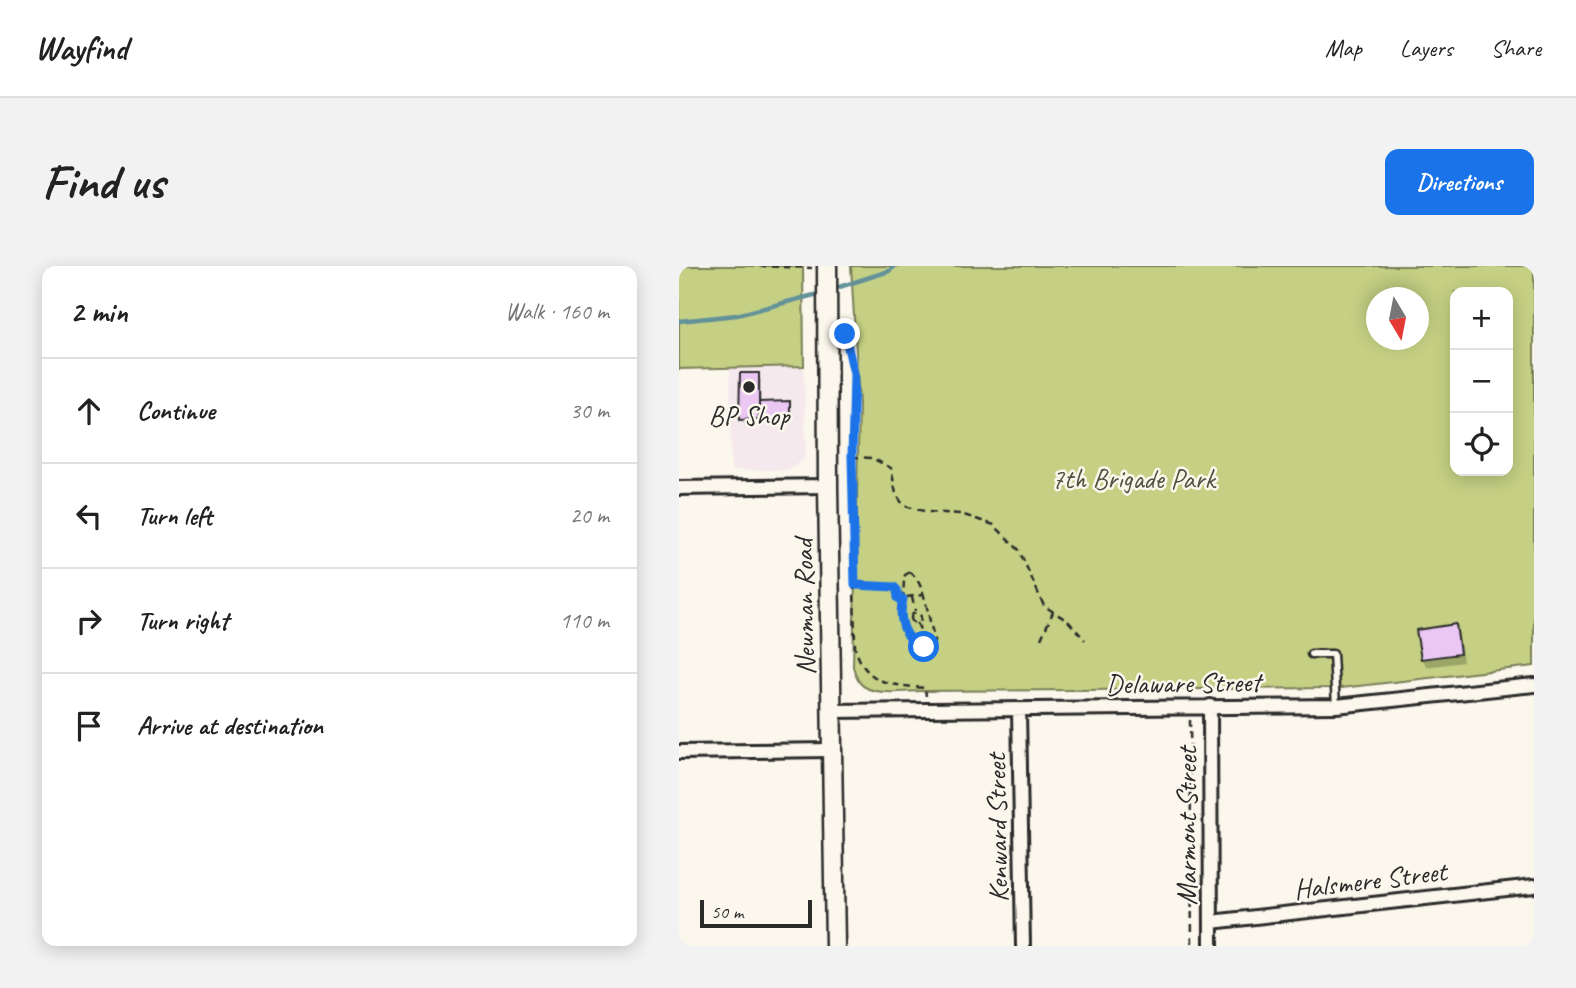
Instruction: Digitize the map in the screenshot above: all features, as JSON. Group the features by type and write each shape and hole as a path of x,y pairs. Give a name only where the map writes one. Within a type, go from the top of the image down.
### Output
{"main road":[{"name":"Newman Road","path":"827,266 836,334 828,486 835,946"}],"street":[{"path":"679,488 828,486"},
{"name":"Delaware Street","path":"832,711 1336,706 1534,685"},
{"name":"Marmont Street","path":"1210,706 1211,946"},
{"name":"Kenward Street","path":"1020,710 1023,946"},
{"path":"679,752 832,750"},
{"name":"Halsmere Street","path":"1211,922 1534,886"}],"lane":[{"path":"1311,654 1333,654 1336,706"}],"path":[{"path":"759,266 803,269 820,266"},
{"path":"836,334 854,374 852,457 855,647 863,666 873,677 886,684 925,688 926,696"},
{"path":"852,457 873,458 891,468 895,494 904,506 928,512 961,514 994,525 1019,550 1044,606 1068,621 1085,640"},
{"path":"910,572 916,576 934,637 934,642 928,647 918,645 901,622 903,581 910,572"},
{"path":"855,585 894,587 898,598 903,599 923,595"},
{"path":"901,622 911,619 915,613 912,597"},
{"path":"1041,639 1053,612"},
{"path":"915,613 921,616 917,623"},
{"path":"911,619 917,623 928,647"},
{"path":"1190,707 1192,946"}],"shaded area":[{"path":"804,366 806,451 803,460 788,470 731,470 730,367"}],"green space":[{"path":"679,266 803,266 804,366 679,369"},
{"name":"7th Brigade Park","path":"851,266 1534,266 1534,666 1341,688 889,692 865,687 860,683 853,667 859,404"}],"building":[{"name":"BP Shop","path":"740,373 759,373 759,419 739,420"},
{"path":"790,401 790,419 759,419 759,402"},
{"path":"1456,624 1460,654 1421,659 1416,630"}],"waterway":[{"path":"830,290 889,271 895,266"},
{"path":"679,321 737,315 822,293"}],"place":[{"name":"BP Shop","path":"749,387"}],"route":[{"path":"845,334 854,374 852,457 855,585 894,587 898,598 903,599 900,612 902,625 918,645 924,647"}]}
